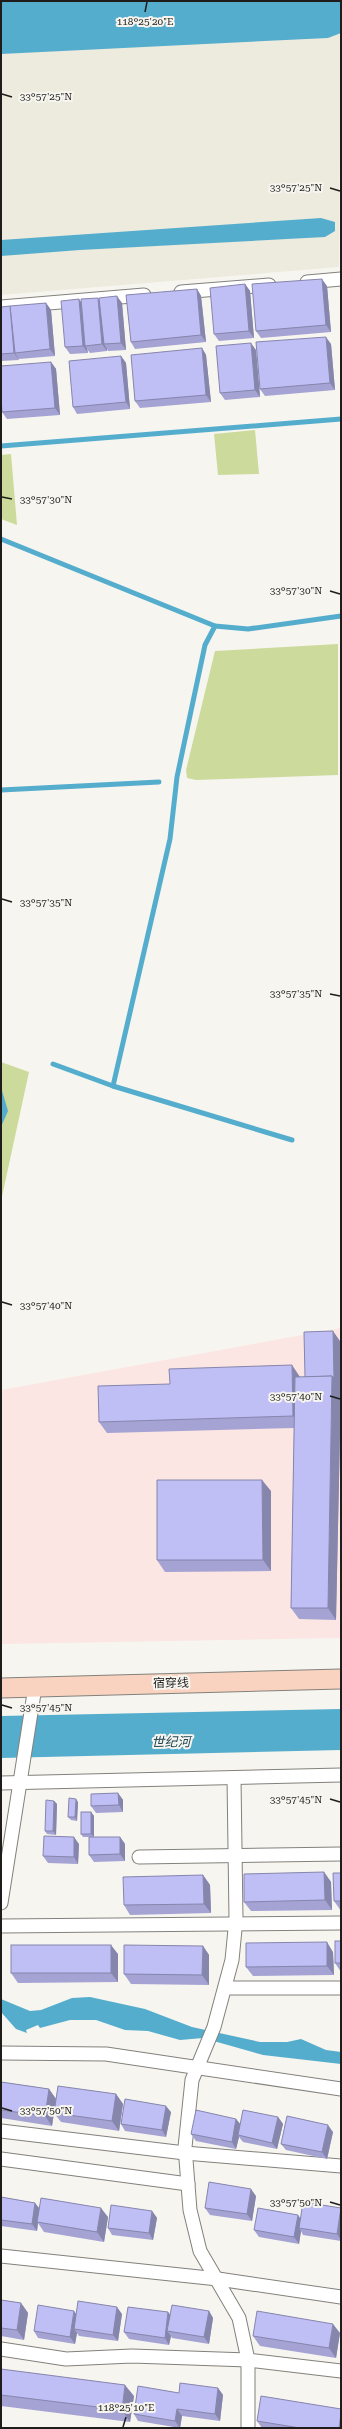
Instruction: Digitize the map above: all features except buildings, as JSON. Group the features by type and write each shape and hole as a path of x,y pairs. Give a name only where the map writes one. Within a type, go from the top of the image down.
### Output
{"main road":[{"name":"宿穿线","path":"1,1688 34,1696 341,1679"}],"street":[{"path":"295,283 341,279"},
{"path":"171,293 279,284"},
{"path":"1,307 156,294"},
{"path":"1,1903 34,1696"},
{"path":"1,1783 20,1779 234,1778 341,1775"},
{"path":"234,1778 235,1925 232,1960 226,1988 214,2027 189,2092 185,2153 190,2210 200,2251 239,2318 248,2360 248,2428"},
{"path":"139,1857 341,1854"},
{"path":"1,1926 341,1923"},
{"path":"226,1988 341,1988"},
{"path":"1,2053 106,2054 197,2069 341,2089"},
{"path":"1,2131 185,2153 341,2166"},
{"path":"1,2159 188,2184"},
{"path":"1,2256 218,2280 341,2296"},
{"path":"1,2349 66,2359 132,2356 248,2360 341,2371"}],"shaded area":[{"path":"1,1 341,1 339,267 1,295"},
{"path":"341,1328 341,1638 1,1644 1,1390"}],"green space":[{"path":"255,430 259,474 218,475 214,434"},
{"path":"11,454 17,525 1,519 1,455"},
{"path":"338,644 338,775 196,780 187,778 186,770 215,651"},
{"path":"1,1062 29,1072 1,1201"}],"water":[{"path":"1,1 341,1 341,33 328,38 1,54"},
{"path":"321,218 335,222 335,231 325,237 80,250 1,256 1,240"},
{"path":"1,1087 8,1111 1,1127"},
{"name":"世纪河","path":"341,1709 341,1750 1,1758 1,1716"},
{"path":"90,1997 145,2009 192,2027 260,2042 287,2042 301,2039 326,2050 341,2052 341,2064 263,2055 203,2038 180,2040 148,2031 125,2030 96,2020 70,2020 40,2028 38,2025 26,2030 27,2033 16,2029 1,2012 1,1999 30,2011 41,2010 72,1998"}],"waterway":[{"path":"1,446 341,419"},
{"path":"1,539 215,626 248,629 341,616"},
{"path":"113,1086 170,839 177,777 205,645 215,626"},
{"path":"1,790 159,782"},
{"path":"53,1064 113,1086 292,1140"}]}
